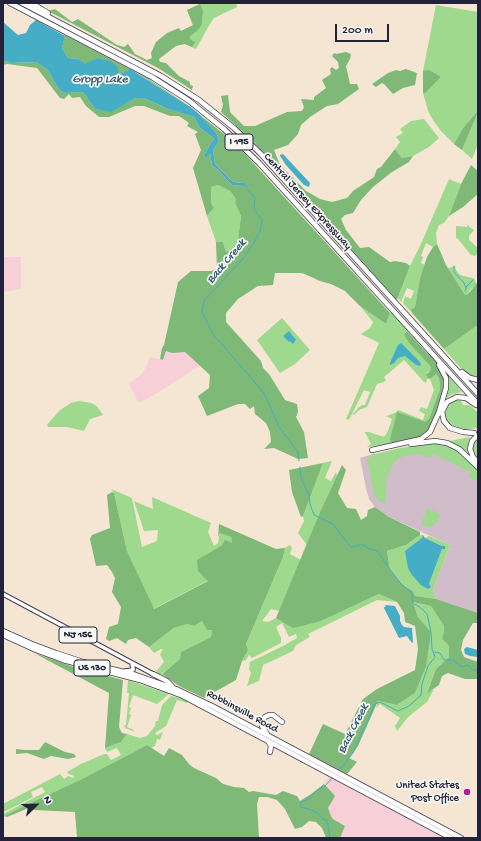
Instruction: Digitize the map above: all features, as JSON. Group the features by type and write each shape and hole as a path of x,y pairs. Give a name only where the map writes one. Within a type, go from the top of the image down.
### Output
{"highway":[{"name":"Central Jersey Expressway","path":"10,3 143,72 177,92 224,129 256,159 478,405"},
{"name":"Central Jersey Expressway","path":"22,3 162,76 199,100 229,124 260,153 478,394"},
{"path":"31,3 67,26"},
{"path":"414,324 464,374 470,378 478,380"},
{"path":"372,450 418,440 426,436 432,429 444,398 446,385 443,370 406,325"},
{"path":"478,405 466,398 457,397 447,402 442,412 444,421 450,428 476,434 470,449 473,457 478,463"},
{"path":"399,446 435,441 443,442 457,448 478,467"},
{"name":"Robbinsville Road","path":"3,631 56,653 83,662 123,671 176,689 210,705 451,838"},
{"name":"Robbinsville Road","path":"3,635 45,654 140,680 196,702 461,838"},
{"name":"NJ 156","path":"153,674 166,681 176,689"},
{"path":"196,702 207,706 210,705"},
{"path":"270,752 268,738 262,726 265,717 273,715 282,722"},
{"path":"404,813 415,817 419,816"}],"main road":[{"name":"NJ 156","path":"3,594 131,664 153,674"},
{"path":"123,671 133,670 131,664"}],"shaded area":[{"path":"3,257 21,257 21,289 3,292"},
{"path":"167,350 172,353 185,352 201,365 159,392 141,402 138,402 129,384 142,374 150,357 163,360"},
{"path":"442,449 478,474 478,613 436,599 433,590 450,545 389,517 375,507 369,499 366,488 360,458 373,454"},
{"path":"329,776 445,838 340,838 345,826 333,819 328,808 334,796 324,784"}],"green space":[{"path":"200,3 236,3 237,7 214,18 196,49 185,44 180,32 193,25 187,10"},
{"path":"200,4 203,11 202,24 198,30 190,36 190,39 195,42 192,47 185,44 176,46 159,59 160,62 166,63 179,76 190,82 190,85 193,86 192,90 158,68 48,11 55,9 72,22 78,19 117,45 124,47 128,44 135,54 147,60 152,58 151,53 156,42 167,33 179,28 181,31 193,25 187,10"},
{"path":"436,5 478,12 478,112 463,128 454,144 441,131 433,120 428,111 423,93 441,77 423,71"},
{"path":"65,35 130,69 119,75 97,58 85,65 79,59 68,58 62,48"},
{"path":"346,52 351,54 346,66 350,84 357,84 359,89 338,104 327,106 310,117 301,125 298,134 288,145 274,150 280,165 306,191 320,199 332,202 347,198 353,191 374,177 377,169 381,167 395,149 402,158 413,156 409,162 392,172 373,187 361,200 353,213 345,215 341,219 346,230 360,248 369,247 390,262 395,261 406,263 410,266 397,300 253,141 221,112 223,105 221,96 228,95 230,112 244,126 255,126 287,112 302,111 304,107 301,99 314,100 314,97 326,88 322,80 331,74 330,69 332,67 336,70 339,68 338,62 332,56 334,53"},
{"path":"3,60 11,63 36,62 47,69 60,91 66,93 83,92 95,109 111,111 136,98 144,98 168,109 194,117 200,128 214,138 204,155 206,158 210,152 212,165 232,185 244,186 248,190 245,183 233,182 215,164 213,150 219,141 217,134 200,115 224,134 245,154 390,313 386,324 360,306 345,291 331,284 302,273 275,273 273,285 258,286 238,299 226,313 226,322 261,361 263,368 269,374 285,400 297,404 298,412 296,417 304,432 308,458 298,459 274,448 264,449 271,442 270,432 266,423 255,414 254,406 250,409 245,404 238,404 207,416 198,396 209,388 210,375 185,352 172,353 166,351 163,360 160,359 178,282 191,271 211,271 217,269 216,242 223,242 226,252 237,247 241,216 235,203 236,199 230,191 218,185 211,187 211,202 214,208 207,216 193,168 201,150 195,134 198,132 187,126 189,123 179,116 170,116 144,106 135,106 109,117 99,117 86,106 80,97 72,98 69,94 64,99 60,98 37,68 7,64 3,65"},
{"path":"406,69 417,73 415,85 403,88 393,94 382,83 376,87 372,84 388,73"},
{"path":"429,70 441,77 425,93 423,93 423,71"},
{"path":"136,73 147,78 192,108"},
{"path":"478,111 462,150 454,144 463,128"},
{"path":"478,112 478,144 472,159 462,150"},
{"path":"424,119 439,138 429,147 413,156 402,158 395,149 400,142 396,137 403,133 400,129 411,121"},
{"path":"471,165 478,171 478,194 463,207 449,216 461,184"},
{"path":"449,179 461,184 449,216 444,223 439,225 436,233 437,244 433,247 426,243 421,256 423,257 421,263 425,265 420,278 415,307 411,309 412,313 403,303 405,296 411,299 414,291 407,288 401,302 398,298 410,266"},
{"path":"218,185 230,191 236,199 235,203 241,216 237,248 226,252 223,242 216,242 207,216 214,208 211,202 211,187"},
{"path":"467,225 474,230 469,236 469,240 478,248 478,253 475,256 471,255 456,238 456,226 467,227"},
{"path":"437,244 446,265 465,295 467,295 478,282 478,325 444,349 412,313 411,309 415,307 420,278 427,257 433,247"},
{"path":"455,266 459,274 473,278 477,284 470,290 467,296 448,268"},
{"path":"360,306 386,324 390,313 392,312 408,329 404,335 409,343 431,367 430,371 426,373 436,374 439,378 440,389 429,419 425,423 390,440 392,443 367,447 371,444 365,432 384,437 388,431 392,419 386,416 395,413 398,410 423,420 425,414 419,411 421,407 427,409 434,390 430,379 427,379 426,383 424,382 404,360 384,377 386,380 384,382 377,384 367,407 359,410 354,415 353,414 358,408 365,405 370,392 364,390 349,420 346,419 379,343 361,334 370,328 373,322"},
{"path":"282,318 310,350 295,364 280,373 257,340"},
{"path":"478,325 478,377 473,377 467,375 444,349"},
{"path":"407,331 438,363 444,373 445,387 437,413 428,432 423,436 392,443 390,440 397,412 425,422 429,419 440,389 439,378 436,374 431,378 428,378 426,375 430,371 431,367 409,343 404,335"},
{"path":"448,375 462,392 453,394 446,398 448,388"},
{"path":"457,398 460,399 463,405 469,405 478,413 478,428 458,430 451,426 445,418 444,413 446,407 451,401"},
{"path":"79,401 95,405 103,415 90,419 84,431 67,427 48,427 47,425 60,410 71,403"},
{"path":"478,436 478,460 472,446"},
{"path":"470,437 467,452 450,441"},
{"path":"443,443 458,451 478,468 478,482 470,478 470,472 433,454 430,458 419,454 403,456 394,462 386,480 386,501 384,503 379,501 374,495 367,460 371,455 400,448"},
{"path":"332,461 325,478 331,481 336,472 337,476 320,512 307,545 298,533 304,521 303,516 323,463"},
{"path":"323,463 303,516 301,517 292,492 289,470"},
{"path":"342,465 346,470 338,493 347,508 356,509 361,520 367,516 368,510 375,507 389,517 420,532 420,535 406,545 387,551 390,570 404,586 413,591 415,596 436,599 478,613 478,623 473,623 463,640 461,650 464,657 478,662 478,679 465,679 448,673 442,676 439,685 427,693 436,669 449,657 449,646 442,639 444,626 431,606 413,602 418,617 431,632 426,666 415,693 397,705 378,701 358,746 349,758 357,762 347,774 309,754 323,724 345,734 363,699 377,689 415,670 418,649 415,626 405,622 404,613 397,602 379,594 321,621 293,628 276,618 320,512"},
{"path":"111,489 132,498 142,547 157,541 158,530 144,531 134,501 153,509 152,497 211,523 208,532 214,546 218,543 220,532 231,537 232,543 222,545 198,560 209,580 153,609 127,551 114,493"},
{"path":"112,492 114,493 127,551 154,609 208,581 198,571 197,560 222,545 225,540 232,543 231,537 220,533 218,537 219,524 276,549 285,548 283,557 246,644 248,650 242,661 236,680 204,698 179,686 162,674 180,659 181,652 211,637 212,630 207,630 202,621 194,626 187,624 174,628 149,647 136,638 128,640 126,644 117,638 109,641 106,639 109,627 118,624 121,607 112,592 115,578 107,565 96,566 90,539 92,535 110,528 107,495"},
{"path":"428,508 440,514 438,520 431,528 421,524"},
{"path":"420,535 423,535 422,538 407,559 408,565 429,584 442,549 445,548 444,546 425,538 429,536 450,545 433,590 436,599 415,596 413,591 404,586 390,570 387,551 406,545"},
{"path":"290,545 292,548 290,554 301,560 279,611 271,609 262,621 268,622 276,618 283,622 321,621 379,594 397,602 377,600 308,634 310,637 296,645 293,651 263,665 259,681 247,686 251,673 249,669 250,662 297,638 296,634 289,637 282,623 276,627 281,638 281,643 252,658 249,655 246,660 242,661 248,650 246,644 283,557 285,548"},
{"path":"413,602 431,606 444,626 445,632 442,639 449,646 449,657 436,669 427,692 434,689 427,702 408,717 397,731 395,726 400,718 380,704 376,708 378,701 397,705 415,693 431,632 418,617"},
{"path":"202,621 212,630 211,637 181,652 180,659 160,675 155,673 164,662 160,654 163,650 161,649 154,653 149,647 174,628 187,624 194,626"},
{"path":"34,653 74,667 123,680 119,727 122,733 127,734 121,742 105,748 109,693"},
{"path":"128,680 169,694 157,704 133,695 129,707 131,708 129,714 131,715 127,727 134,730 133,731 125,728 124,726 126,725 129,693 127,693"},
{"path":"171,696 183,699 187,701 187,703 177,700 166,726 155,733 157,735 163,732 160,740 157,739 155,746 151,748 147,745 3,818 3,814 45,792 42,787 31,792 33,797 6,811 3,811 3,804 60,774 64,779 68,776 73,778 74,776 67,772 104,754 107,754 111,760 121,755 117,748 107,752 105,748 121,742 127,734 140,738 147,736 155,726 156,721 158,721 162,705"},
{"path":"45,742 65,752 74,754 76,757 68,759 51,756 44,759 27,753 16,754 16,749 39,750"},
{"path":"147,745 164,756 169,748 182,755 194,768 216,778 223,784 244,788 249,792 253,791 276,795 283,791 297,796 300,801 324,784 335,796 328,808 331,816 333,819 345,826 340,838 326,838 322,828 316,822 309,821 302,827 295,829 285,809 277,800 267,797 259,797 257,804 259,838 77,838 75,812 34,810 31,807 7,817 4,816 82,779"}],"water":[{"name":"Gropp Lake","path":"36,20 65,36 62,48 68,58 79,59 85,64 97,58 110,61 117,66 119,75 130,69 192,108 217,134 219,141 213,150 215,164 233,182 245,183 249,191 244,186 232,185 212,165 210,153 206,158 204,155 214,138 200,128 194,117 168,109 144,98 136,98 111,112 95,109 83,92 66,93 60,91 47,69 36,62 11,63 3,60 3,22 18,35 26,33 30,25"},
{"path":"283,154 310,183 309,187 304,185 286,165 280,156"},
{"path":"289,331 296,340 293,344 283,336"},
{"path":"401,343 418,360 421,364 420,366 416,365 405,356 398,358 390,365 398,345"},
{"path":"423,535 425,538 445,546 445,549 442,549 429,584 431,587 428,589 421,585 412,575 408,568 405,551 422,538"},
{"path":"386,605 395,606 400,616 402,625 404,627 412,628 412,643 407,636 399,638 384,608"},
{"path":"467,647 478,650 478,657 465,654 464,649"}],"waterway":[{"name":"Back Creek","path":"248,190 255,198 254,209 262,220 260,231 242,260 204,301 202,312 213,334 264,393 279,427 298,452 299,461"},
{"path":"454,266 454,272 464,283 466,288"},
{"path":"465,291 467,286 474,279"},
{"name":"Back Creek","path":"300,467 301,478 309,495 310,504 314,515 333,524 352,547 362,544 369,549 376,550 400,583 411,592 413,603 427,614 431,632 432,649 435,657 428,666 422,684 421,695 409,706 398,711 380,702 375,704 353,753 343,766 337,770"},
{"path":"434,652 440,653 444,660 453,660 462,667 468,665 473,670 478,670"},
{"name":"Back Creek","path":"330,838 326,820 322,819 320,815 312,810 301,807 300,803 310,798 316,791 325,786 332,778"}],"place":[{"name":"United States Post Office","path":"467,792"}]}
